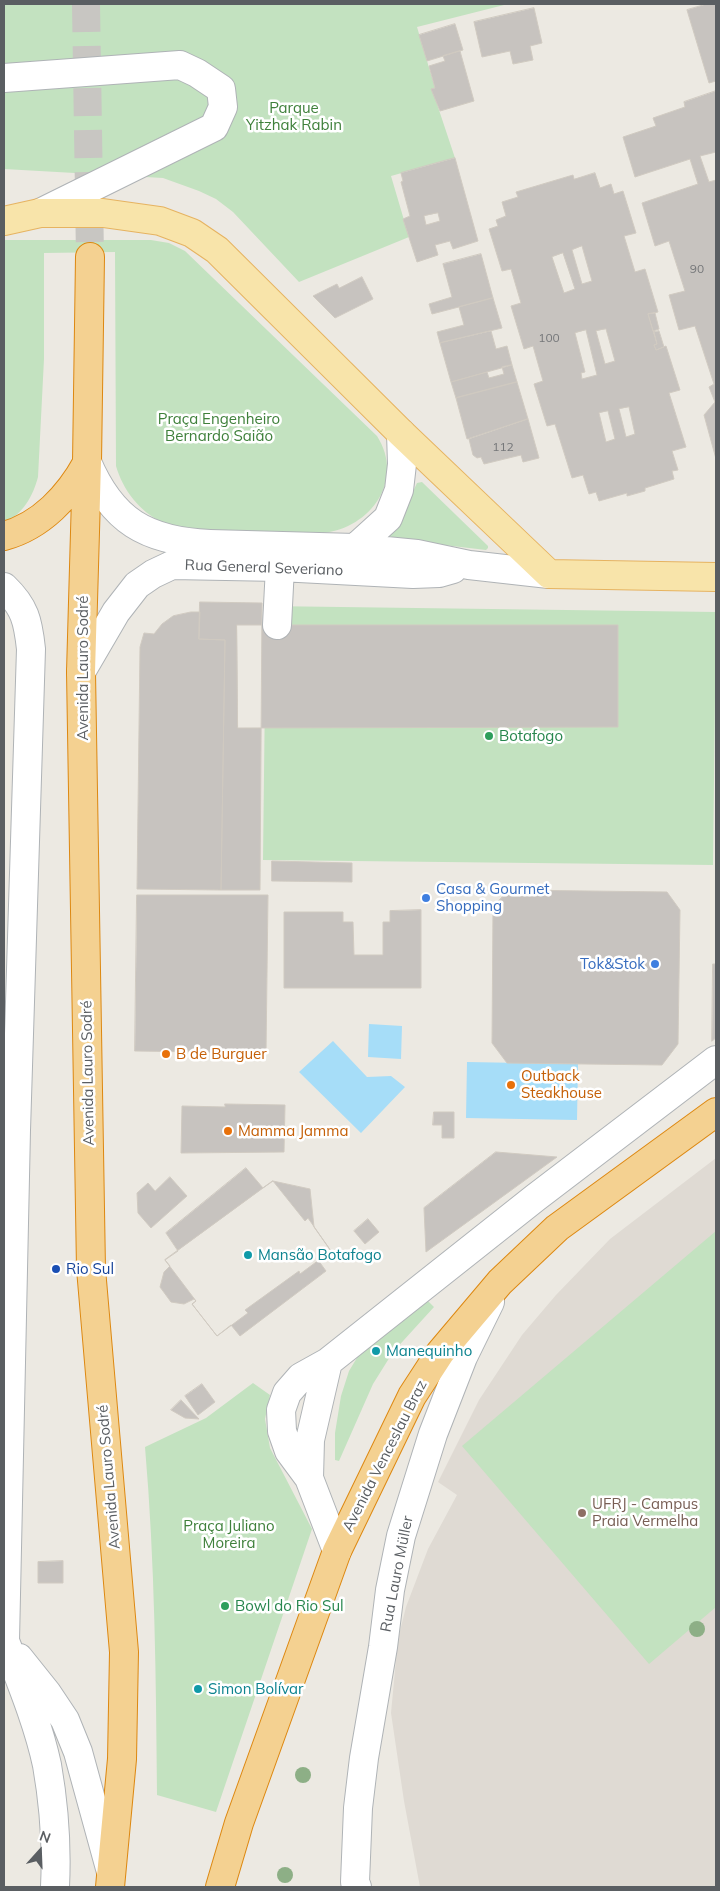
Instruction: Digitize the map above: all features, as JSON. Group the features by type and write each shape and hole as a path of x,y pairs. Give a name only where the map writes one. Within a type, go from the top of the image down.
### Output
{"highway":[{"name":"Avenida Lauro Sodré","path":"90,257 81,672 91,1269 124,1652 122,1759 111,1880"},
{"path":"4,536 27,526 51,509 77,481 87,462"},
{"name":"Avenida Venceslau Braz","path":"220,1887 239,1823 337,1551 412,1396 440,1352 500,1282 556,1228 716,1112"}],"main road":[{"path":"4,221 40,213 104,213 160,221 192,233 217,250 401,433 549,574"},
{"name":"Rua General Severiano","path":"549,574 716,576"}],"street":[{"path":"4,78 180,65 197,73 221,89 222,107 214,127 40,213"},
{"name":"Rua General Severiano","path":"355,548 388,518 399,490 402,464 401,433"},
{"name":"Rua General Severiano","path":"87,462 103,494 115,508 128,520 144,530 164,538 186,543 202,544 355,548 417,554 469,565 549,574"},
{"name":"Rua General Severiano","path":"81,672 116,612 137,585 153,574 172,566 280,567 413,574 439,573 469,565"},
{"path":"278,625 280,567"},
{"path":"4,587 17,600 28,622 31,649 10,1130 4,1640 28,1704 46,1764 54,1824 55,1887"},
{"path":"337,1551 309,1478 289,1451 282,1431 281,1410 287,1392 300,1377 328,1362 700,1064"},
{"path":"535,1198 556,1228"},
{"name":"Rua Lauro Müller","path":"354,1885 358,1808 364,1758 383,1647 390,1590 401,1536 433,1434 463,1357 500,1282"},
{"path":"4,1640 48,1692 65,1720 78,1752 111,1880"}],"shaded area":[{"name":"UFRJ - Campus Praia Vermelha","path":"716,1158 716,1887 420,1887 404,1801 391,1713 398,1639 406,1607 428,1549 457,1495 438,1482 479,1400 522,1335 556,1295 610,1239"}],"green space":[{"name":"Parque Yitzhak Rabin","path":"4,4 508,4 417,27 435,88 432,89 455,158 391,176 409,237 299,282 233,212 216,199 199,191 163,178 4,169"},
{"name":"Praça Engenheiro Bernardo Saião","path":"4,240 151,240 169,243 185,251 377,436 385,453 387,469 385,485 369,512 356,522 340,529 323,533 191,529 176,527 154,518 133,499 123,483 116,466 115,252 44,253 44,359 38,477 33,491 22,510 4,523"},
{"path":"422,482 488,546 486,550 385,538 403,513 417,483"},
{"name":"Botafogo","path":"266,606 716,612 713,865 263,860"},
{"path":"716,1231 716,1607 649,1664 462,1446"},
{"path":"425,1298 434,1307 393,1352 373,1384 339,1461 335,1460 335,1433 341,1396 349,1371 363,1348"},
{"name":"Praça Juliano Moreira","path":"253,1383 270,1395 265,1419 270,1448 312,1529 216,1812 157,1795 153,1578 145,1447 206,1418"}],"water":[{"path":"369,1024 402,1026 401,1059 368,1057"},
{"path":"333,1041 367,1077 391,1076 405,1087 361,1133 299,1072"},
{"path":"467,1062 578,1064 577,1120 466,1118"}],"building":[{"path":"707,4 716,4 716,81 709,83 687,10"},
{"path":"534,8 542,43 530,46 533,60 513,64 510,51 482,57 474,22"},
{"path":"455,24 463,50 427,61 419,35"},
{"path":"460,51 474,101 440,111 431,89 435,88 429,66 445,61 443,56"},
{"path":"716,91 716,152 700,156 709,182 716,180 716,459 704,415 715,402 709,387 714,384 695,326 679,330 669,295 685,291 669,241 655,246 642,203 698,184 690,159 635,177 623,137 656,126 653,118 685,107 684,102"},
{"path":"455,158 478,241 453,249 450,241 435,245 438,255 417,262 403,219 410,216 401,182 403,181 401,173","holes":["438,213 440,221 426,225 424,216"]},
{"path":"595,173 600,188 611,184 614,194 623,191 636,233 624,236 635,272 645,269 658,312 648,314 657,344 654,345 656,350 666,346 680,390 669,393 686,447 672,451 678,470 672,471 674,479 645,488 645,491 627,496 627,493 599,501 596,492 589,494 583,475 572,478 555,424 547,426 534,384 543,381 533,346 524,349 511,306 521,303 511,269 502,271 489,229 498,226 496,220 506,216 502,202 518,197 516,192 573,175 574,179","holes":["582,246 592,281 582,284 572,250","563,253 575,289 564,293 552,257","606,329 615,361 605,364 596,331","586,330 597,375 582,379 581,373 585,372 575,333","629,407 635,434 626,437 619,409","608,411 615,439 606,442 599,413"]},
{"path":"481,254 493,298 432,314 429,304 452,297 443,264"},
{"path":"362,277 373,299 335,318 313,296 337,284 339,288"},
{"path":"493,298 502,328 440,343 437,332 464,325 459,307"},
{"path":"655,313 659,329 653,331 648,314"},
{"path":"491,331 496,349 507,346 512,365 451,382 440,343"},
{"path":"659,331 664,347 656,350 654,345 657,344 654,332"},
{"path":"512,365 517,382 456,398 451,382 487,372 489,378 504,374 502,367"},
{"path":"517,382 528,419 467,439 456,398"},
{"path":"528,419 539,458 523,462 521,455 484,464 481,457 477,458 473,455 469,439"},
{"path":"200,602 262,603 260,890 221,890 225,640 199,639"},
{"path":"200,612 199,639 225,640 221,890 137,889 140,647 144,633 154,634 162,624 173,616"},
{"path":"237,625 618,625 618,727 238,728"},
{"path":"272,861 352,863 352,882 272,881"},
{"path":"509,890 667,892 680,910 678,1044 662,1065 507,1063 492,1043 493,907"},
{"path":"137,895 268,895 266,1053 135,1051"},
{"path":"421,910 421,988 284,988 284,912 343,912 343,922 353,922 354,955 383,955 383,922 390,922 390,911"},
{"path":"713,964 716,964 716,1038 712,1041"},
{"path":"225,1104 285,1105 284,1152 181,1153 182,1106 225,1107"},
{"path":"434,1112 454,1112 454,1138 442,1138 442,1125 433,1125"},
{"path":"496,1152 557,1157 426,1252 424,1208"},
{"name":"Mansão Botafogo","path":"246,1168 263,1188 273,1181 310,1189 314,1227 331,1251 318,1260 326,1271 240,1336 231,1325 217,1336 192,1304 196,1301 194,1299 184,1304 171,1302 160,1287 164,1272 170,1266 165,1260 178,1251 166,1233"},
{"path":"170,1177 187,1196 151,1228 138,1213 137,1193 148,1183 155,1191"},
{"name":"Mansão Botafogo","path":"273,1181 305,1221 308,1218 331,1251 300,1274 299,1271 245,1310 248,1313 217,1336 192,1304 196,1301 165,1260"},
{"path":"368,1219 379,1232 365,1244 354,1231"},
{"path":"202,1384 215,1402 198,1415 185,1396"},
{"path":"181,1400 199,1419 185,1418 171,1410"},
{"path":"63,1561 63,1583 38,1583 38,1562"}],"tunnel":[{"path":"86,4 90,257"}],"place":[{"name":"Botafogo","path":"489,736"},
{"name":"Casa & Gourmet Shopping","path":"426,898"},
{"name":"Tok&Stok","path":"655,964"},
{"name":"B de Burguer","path":"166,1054"},
{"name":"Outback Steakhouse","path":"511,1085"},
{"name":"Mamma Jamma","path":"228,1131"},
{"name":"Mansão Botafogo","path":"248,1255"},
{"name":"Rio Sul","path":"56,1269"},
{"name":"Manequinho","path":"376,1351"},
{"name":"UFRJ - Campus Praia Vermelha","path":"582,1513"},
{"name":"Bowl do Rio Sul","path":"225,1606"},
{"name":"Simon Bolívar","path":"198,1689"}]}
